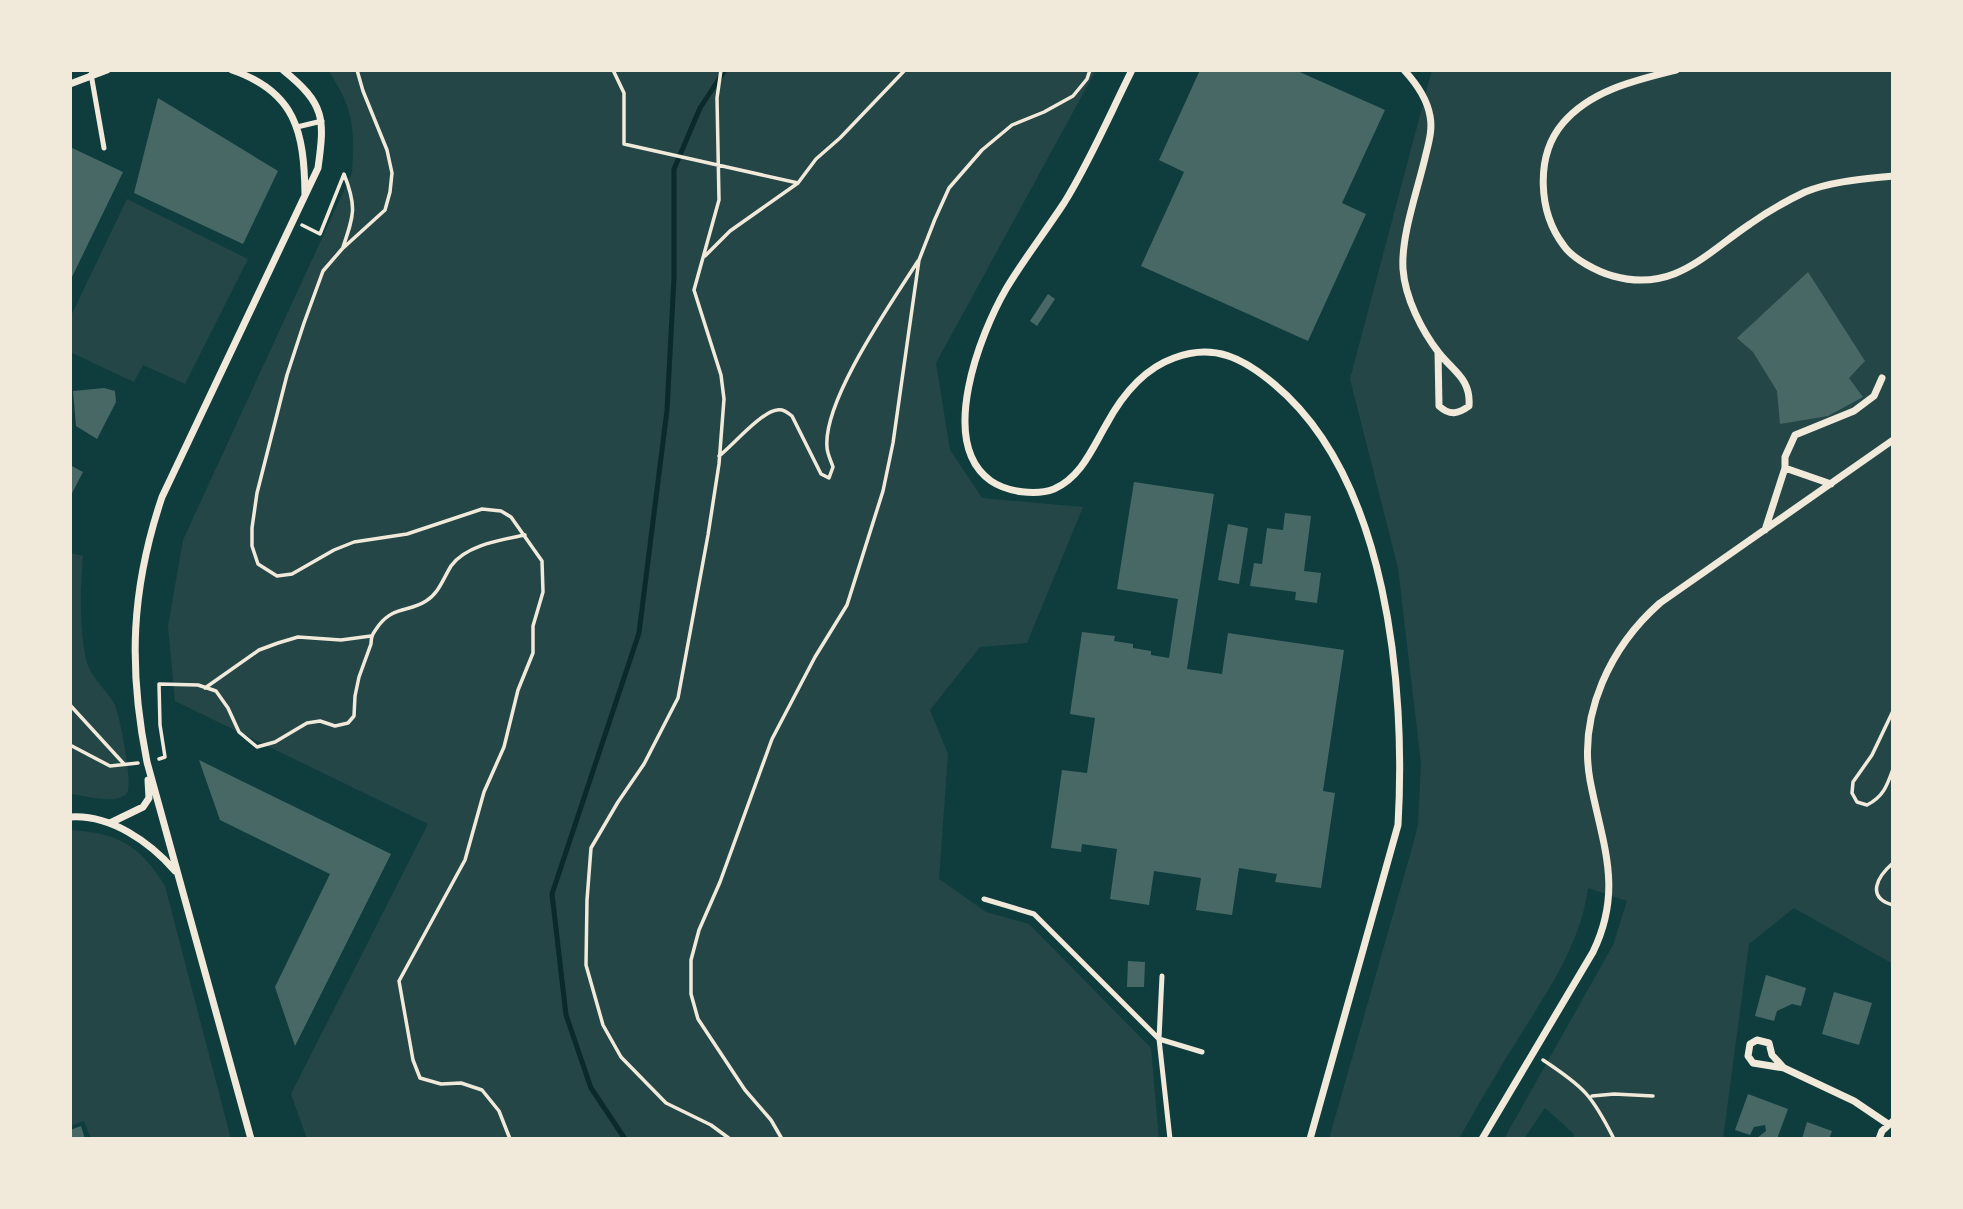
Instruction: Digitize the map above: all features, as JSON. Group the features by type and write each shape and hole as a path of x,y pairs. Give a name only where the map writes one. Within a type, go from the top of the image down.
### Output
{"street":[{"path":"70,84 107,70"},
{"path":"232,70 264,84 285,102 297,127 304,161 305,198"},
{"path":"110,823 143,807 149,798 147,762 134,682 134,636 148,538 176,465 318,169 322,121 313,98 283,70"},
{"path":"1132,70 1064,202 1026,258 999,305 971,375 966,404 966,434 971,455 981,473 995,484 1011,490 1034,492 1053,489 1076,474 1123,398 1141,378 1171,359 1196,352 1226,353 1253,366 1284,392 1320,432 1347,483 1365,530 1382,594 1392,649 1400,766 1399,814 1382,886 1310,1139"},
{"path":"1404,70 1427,102 1431,119 1429,141 1406,241 1403,268 1406,290 1438,352 1468,386 1469,406 1460,412 1452,414 1439,406 1438,352"},
{"path":"1676,70 1640,79 1596,97 1564,122 1550,141 1543,171 1544,198 1550,220 1564,247 1586,264 1612,276 1644,281 1676,274 1702,261 1749,224 1807,191 1843,182 1893,176"},
{"path":"1765,531 1785,468 1785,457 1795,435 1854,411 1874,396 1882,378"},
{"path":"1482,1139 1593,952 1606,920 1608,861 1588,760 1588,738 1601,683 1628,637 1652,610 1893,440"},
{"path":"1785,468 1831,484"},
{"path":"147,762 251,1139"},
{"path":"70,817 110,823 145,841 178,874"},
{"path":"1784,1068 1772,1055 1771,1047 1766,1041 1757,1040 1750,1044 1747,1052 1750,1060 1757,1065 1784,1068 1854,1101 1890,1122 1879,1139"},
{"path":"1765,1064 1772,1055"}],"lane":[{"path":"91,74 104,148"},
{"path":"297,127 322,121"},
{"path":"984,899 1034,914 1159,1039 1202,1052"},
{"path":"1162,976 1159,1039 1170,1139"}],"path":[{"path":"357,70 387,150 392,173 385,210 342,249 323,271 287,375 257,493 251,528 252,546 258,564 276,576 292,574 354,542 407,534 482,509 501,511 511,517 542,561 543,592 533,626 533,653 518,690 504,747 484,792 465,860 399,981 413,1060 420,1078 441,1084 461,1083 482,1090 499,1111 510,1139"},
{"path":"612,70 624,93 624,144 798,183"},
{"path":"721,70 719,200 694,290 721,375 724,399 708,535 678,698 645,764 618,802 591,848 586,965 603,1025 621,1057 666,1103 712,1125 730,1139"},
{"path":"703,258 730,231 798,183 816,159 840,138 905,70"},
{"path":"719,456 765,415 778,409 787,411 792,416 821,474 829,478 834,467 826,447 839,395 860,355 919,260 950,188 982,150 1012,125 1073,96 1087,79 1090,70"},
{"path":"294,221 320,233 344,174 351,192 354,215 342,249"},
{"path":"782,1139 771,1120 745,1090 698,1019 691,994 691,960 699,930 720,882 772,739 815,657 847,605 883,491 893,443 919,260"},
{"path":"159,684 198,685 216,691 228,708 239,732 257,747 275,742 307,723 320,721 335,726 348,723 354,716 355,696 371,636 388,614 424,603 437,593 454,563 472,549 525,535"},
{"path":"205,688 259,650 278,643 298,637 341,640 371,636"},
{"path":"70,705 124,764"},
{"path":"1893,711 1872,755 1853,782 1852,793 1857,802 1867,805 1877,800 1886,789 1893,769"},
{"path":"70,745 110,766"},
{"path":"1893,863 1881,873 1876,883 1878,895 1885,903 1893,905"},
{"path":"1532,1054 1577,1082 1591,1096 1614,1139"},
{"path":"1591,1096 1653,1096"}],"shaded area":[{"path":"328,70 1096,70 936,363 950,450 982,498 1083,507 1027,643 980,647 930,710 948,754 939,879 986,912 1029,924 1151,1048 1159,1139 307,1139 291,1094 428,824 175,701 168,626 183,540 352,173 351,119 343,96"},
{"path":"1432,70 1893,70 1893,964 1794,908 1749,944 1723,1139 1575,1139 1573,1133 1545,1108 1524,1139 1504,1139 1613,945 1627,901 1588,888 1578,928 1562,966 1459,1139 1329,1139 1418,825 1421,764 1398,568 1350,379"},
{"path":"127,199 248,259 185,384 143,365 134,382 70,352 70,318"},
{"path":"70,553 83,556 81,610 87,663 114,703 122,734 128,787 127,793 116,799 70,794"},
{"path":"70,830 102,834 126,844 146,860 165,886 231,1139 91,1139 84,1121 70,1126"}],"building":[{"path":"1200,70 1295,70 1385,110 1342,203 1366,214 1308,341 1141,266 1184,172 1159,160"},
{"path":"158,98 278,171 243,244 134,193"},
{"path":"70,147 123,172 70,281"},
{"path":"1808,272 1865,361 1849,378 1863,397 1828,416 1780,424 1777,391 1753,352 1737,338"},
{"path":"1048,294 1055,299 1037,326 1030,321"},
{"path":"104,388 115,391 116,402 97,439 76,426 73,391"},
{"path":"70,465 83,472 70,497"},
{"path":"1134,482 1214,494 1187,669 1222,674 1228,633 1344,650 1323,791 1335,793 1321,888 1275,882 1277,874 1239,868 1232,915 1196,910 1201,878 1154,871 1149,905 1110,899 1117,849 1082,844 1081,852 1051,848 1062,770 1087,773 1095,718 1070,714 1082,632 1115,636 1114,641 1133,644 1133,648 1151,651 1151,655 1169,658 1178,599 1117,589"},
{"path":"1285,513 1311,516 1304,571 1321,573 1317,603 1295,600 1296,592 1250,586 1254,563 1262,564 1267,528 1283,530"},
{"path":"1228,524 1248,528 1239,584 1218,580"},
{"path":"199,760 391,854 295,1046 275,987 330,874 220,820"},
{"path":"1128,961 1145,962 1144,987 1127,987"},
{"path":"1766,975 1806,988 1801,1006 1792,1004 1777,1011 1774,1021 1755,1016"},
{"path":"1834,992 1872,1003 1859,1045 1822,1034"},
{"path":"1748,1094 1788,1109 1777,1139 1756,1139 1766,1131 1765,1125 1754,1127 1750,1135 1735,1130"},
{"path":"1807,1122 1832,1131 1829,1139 1802,1139"},
{"path":"81,1126 85,1139 70,1139 70,1130"}],"waterway":[{"path":"625,1139 591,1088 566,1015 552,894 639,633 667,410 674,278 674,169 700,108 725,70"}]}
